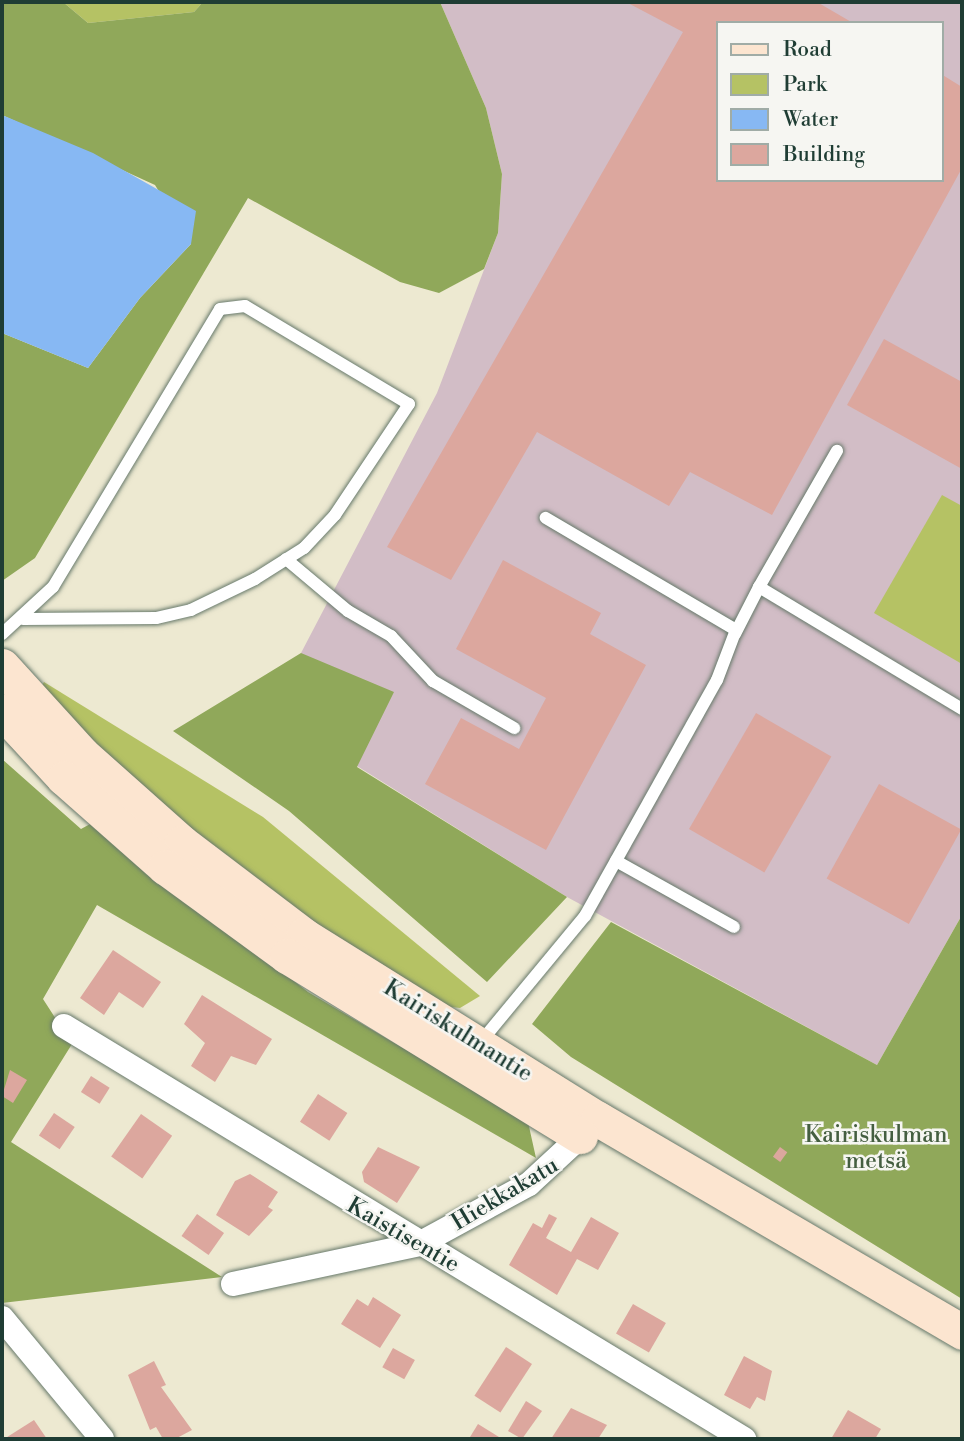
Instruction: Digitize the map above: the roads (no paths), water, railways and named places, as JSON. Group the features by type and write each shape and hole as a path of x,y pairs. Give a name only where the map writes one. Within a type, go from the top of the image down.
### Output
{"street":[{"name":"Kairiskulmantie","path":"2,666 82,754 182,843 303,935 472,1053 962,1357"},
{"name":"Kairiskulmantie","path":"2,711 64,778 165,867 287,956 472,1053"},
{"name":"Kaistisentie","path":"64,1026 744,1439"},
{"name":"Kairiskulmantie","path":"591,1129 962,1332"},
{"name":"Hiekkakatu","path":"233,1284 419,1244 529,1184 591,1129"},
{"path":"4,1318 73,1411 102,1439"}],"lane":[{"path":"2,634 23,619 53,587 220,309 245,306 409,404 335,515 286,559 191,610 156,618 23,619"},
{"path":"472,1053 585,916 717,680 735,634 837,451"},
{"path":"546,518 735,634"},
{"path":"286,559 348,611 391,636 433,681 514,728"},
{"path":"760,587 962,709"},
{"path":"616,861 734,928"}],"water":[{"path":"2,115 93,153 196,211 191,244 140,298 88,368 2,333"}],"park label":[{"name":"Kairiskulman metsä","path":"876,1148"}]}
